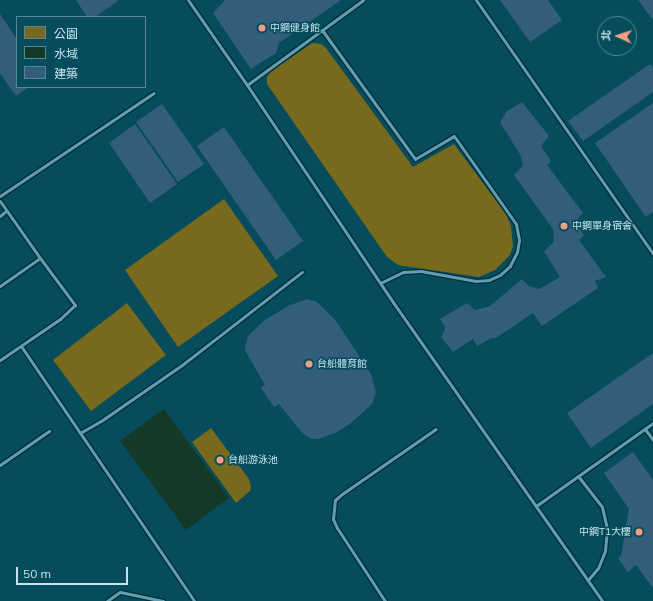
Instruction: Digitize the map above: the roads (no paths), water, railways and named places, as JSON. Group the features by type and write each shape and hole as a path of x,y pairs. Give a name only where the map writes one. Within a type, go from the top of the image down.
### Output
{"lane":[{"path":"188,0 380,283 602,601"},
{"path":"247,85 363,0"},
{"path":"476,0 653,254"},
{"path":"322,30 415,159 454,136 516,224 519,240 517,252 510,266 494,277 476,281 421,271 403,272 380,283"},
{"path":"0,196 154,94"},
{"path":"0,201 40,258 76,305 60,319 0,360"},
{"path":"0,216 6,211"},
{"path":"0,286 40,258"},
{"path":"80,433 107,417 182,365 302,272"},
{"path":"21,346 194,601"},
{"path":"536,506 653,423"},
{"path":"385,601 337,528 333,519 336,500 342,494 436,429"},
{"path":"645,429 653,440"},
{"path":"0,466 49,431"},
{"path":"578,476 602,507 607,528 605,551 598,568 588,580"},
{"path":"107,601 120,592 163,601"}],"water":[{"path":"164,409 229,498 186,530 120,441"}],"place":[{"name":"中鋼健身館","path":"262,28"},
{"name":"中鋼單身宿舍","path":"564,226"},
{"name":"台船體育館","path":"309,364"},
{"name":"台船游泳池","path":"220,460"},
{"name":"中鋼T1大樓","path":"639,532"}]}
